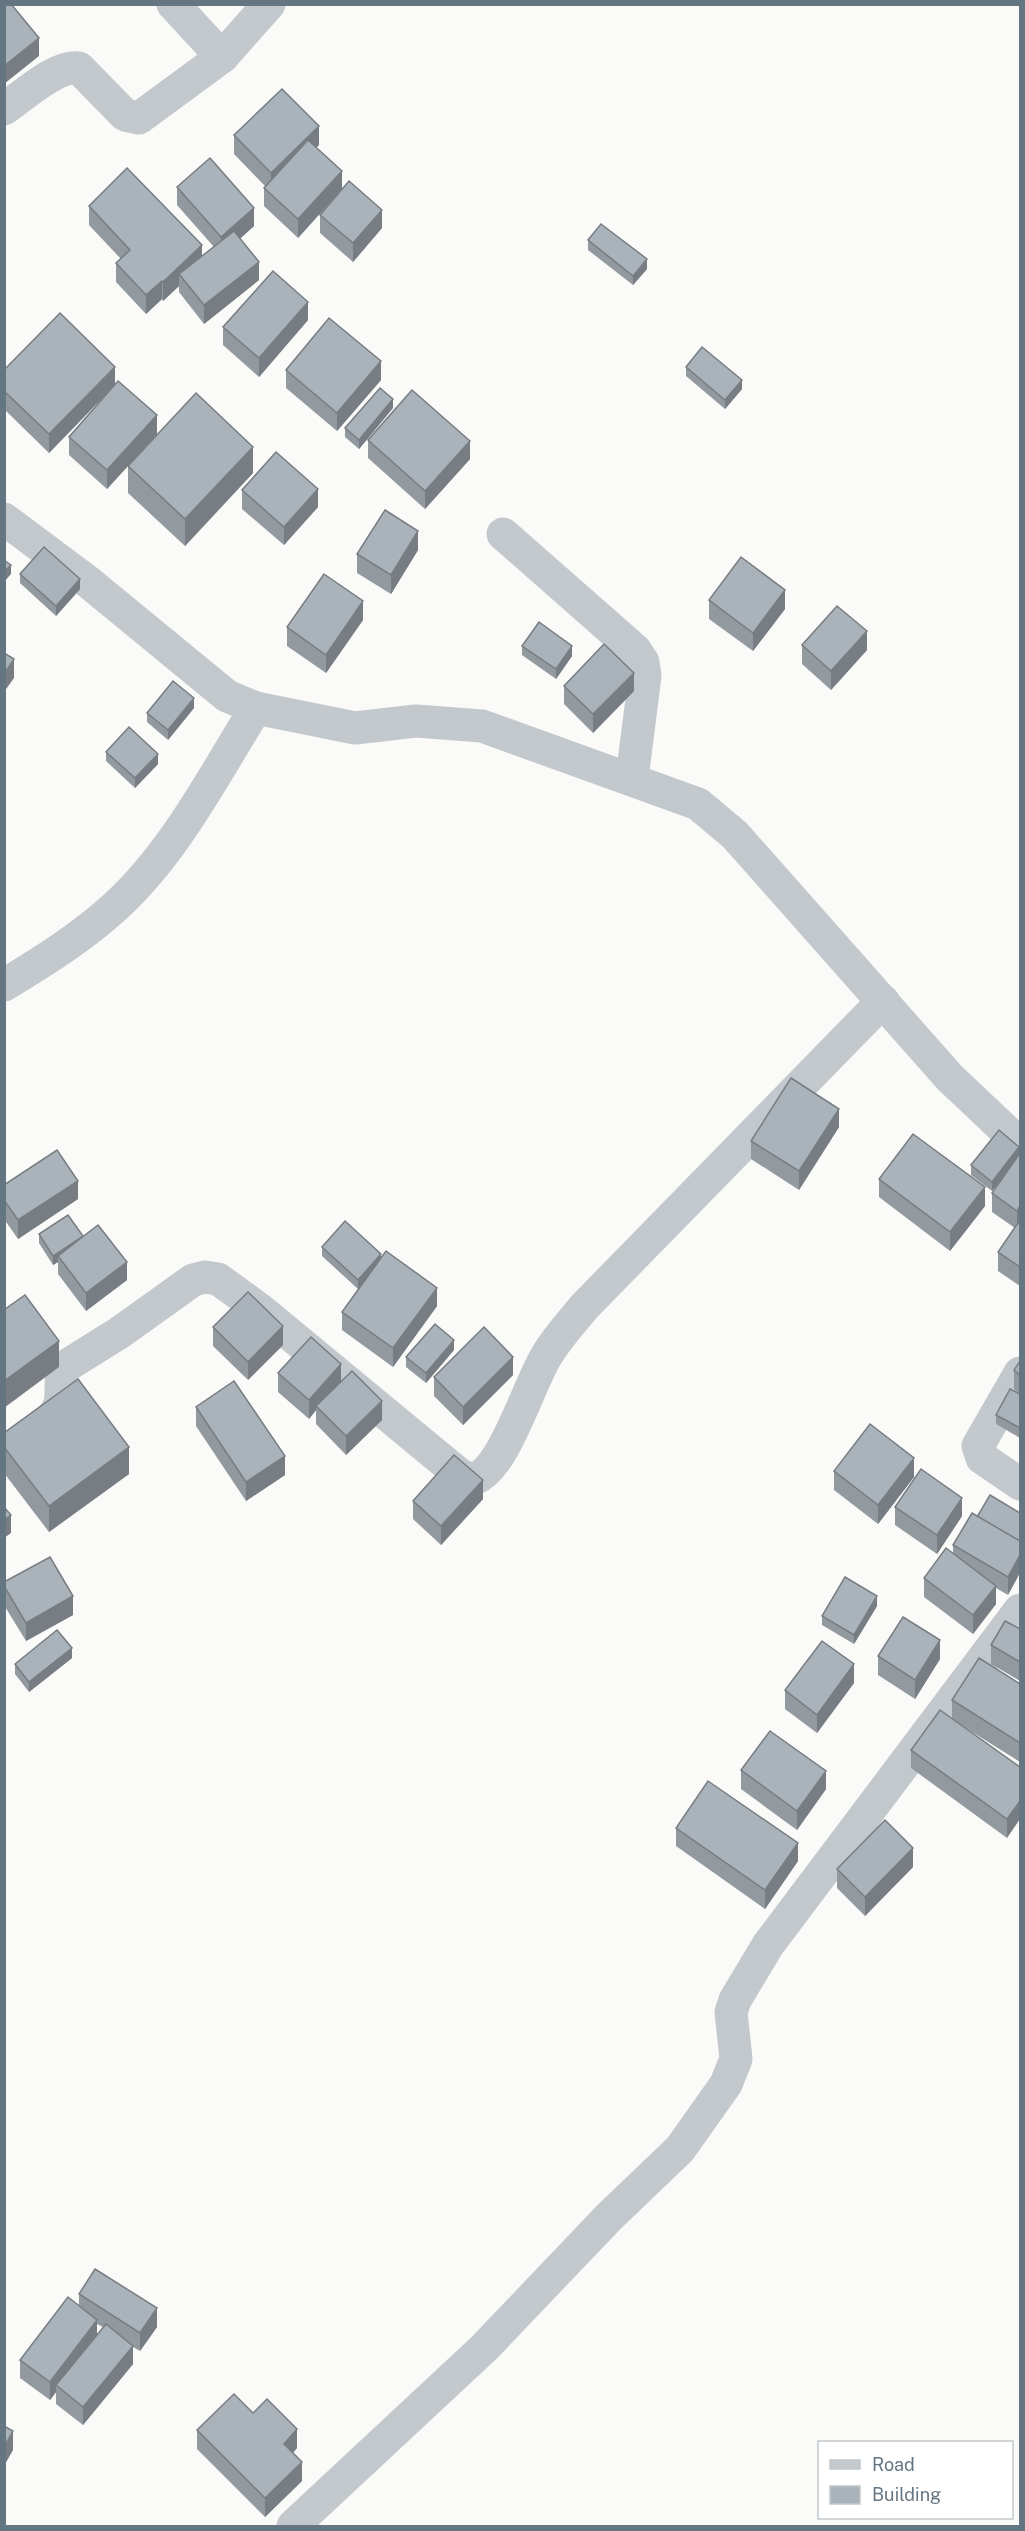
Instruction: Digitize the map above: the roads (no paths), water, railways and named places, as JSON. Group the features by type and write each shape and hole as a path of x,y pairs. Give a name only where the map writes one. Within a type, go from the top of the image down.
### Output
{"street":[{"path":"174,4 222,57"},
{"path":"4,109 60,70 71,67 79,68 125,115 139,118 222,57 269,4"},
{"path":"4,519 87,581 227,696 256,708 356,728 416,721 482,726 632,778 698,804 735,835 950,1078 1020,1144"},
{"path":"503,534 635,650 643,662 645,676 632,778"},
{"path":"4,985 72,943 118,904 160,857 256,708"},
{"path":"4,1454 53,1416 59,1405 61,1374 66,1366 119,1333 193,1280 205,1277 218,1280 258,1308 459,1474 467,1478 475,1478 485,1473 508,1439 546,1356 584,1307 883,1001"},
{"path":"1020,1373 978,1446 982,1458 1020,1484"},
{"path":"293,2526 483,2348 609,2217 680,2149 726,2084 736,2059 731,2012 735,2000 768,1946 1020,1610"}]}
